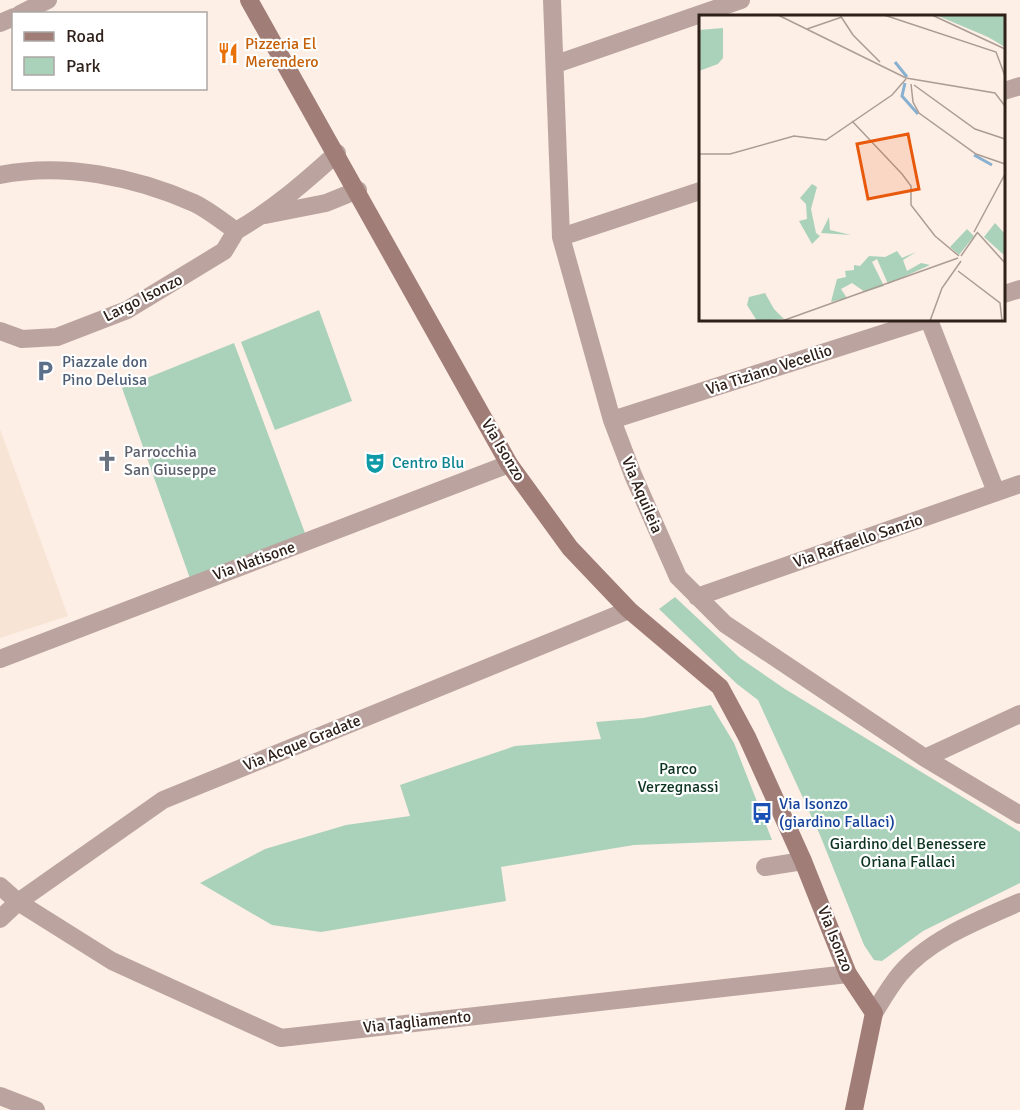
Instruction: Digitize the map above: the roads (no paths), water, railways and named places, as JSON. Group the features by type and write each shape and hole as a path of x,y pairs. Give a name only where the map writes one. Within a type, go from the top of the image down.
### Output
{"street":[{"path":"24,12 48,0"},
{"name":"Via Isonzo","path":"249,0 358,190 509,464 570,548 629,610 720,687 747,737 803,861 848,974 874,1013"},
{"name":"Via Aquileia","path":"552,0 561,237 612,420 633,475 678,577 725,624 926,758 1020,815"},
{"path":"556,64 741,0"},
{"path":"1005,91 1020,86"},
{"name":"Largo Isonzo","path":"0,331 22,339 57,337 127,310 224,251 236,231 263,216 337,153"},
{"path":"1,174 79,170 149,187 195,204 236,231"},
{"name":"Largo Isonzo","path":"263,216 326,203 358,190"},
{"path":"561,237 699,191"},
{"path":"1005,294 1020,289"},
{"name":"Via Tiziano Vecellio","path":"612,420 924,321"},
{"path":"927,321 996,492"},
{"name":"Via Natisone","path":"0,659 509,464"},
{"name":"Via Raffaello Sanzio","path":"697,597 1020,484"},
{"name":"Via Acque Gradate","path":"0,919 18,902 163,800 629,610"},
{"path":"926,758 1020,714"},
{"path":"765,867 803,861"},
{"name":"Via Tagliamento","path":"0,886 18,902 112,961 281,1038 848,974"},
{"path":"854,1110 874,1013 900,973 936,944 976,921 1020,902"},
{"path":"0,1096 36,1110"}],"place":[{"name":"Pizzeria El Merendero","path":"228,53"},
{"name":"Piazzale don Pino Deluisa","path":"45,371"},
{"name":"Parrocchia San Giuseppe","path":"107,461"},
{"name":"Centro Blu","path":"375,463"},
{"name":"Via Isonzo (giardino Fallaci)","path":"762,813"}],"park label":[{"name":"Parco Verzegnassi","path":"678,778"},
{"name":"Giardino del Benessere Oriana Fallaci","path":"908,853"}]}
